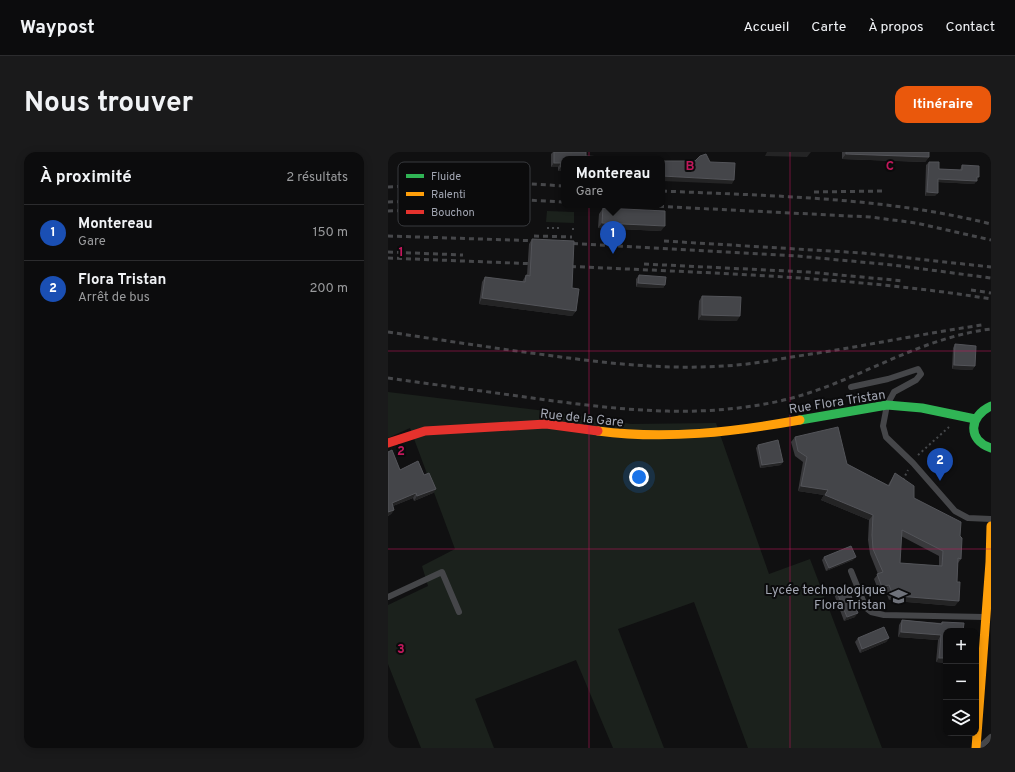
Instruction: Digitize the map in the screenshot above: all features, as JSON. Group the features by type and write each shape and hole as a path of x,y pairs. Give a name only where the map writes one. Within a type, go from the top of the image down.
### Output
{"main road":[{"name":"Rue Flora Tristan","path":"703,434 748,429 887,405 922,408 975,419"},
{"path":"991,406 983,409 978,414 973,426 977,439 982,444 991,448"},
{"name":"Rue de la Gare","path":"388,443 425,431 546,424 627,435 703,434"},
{"path":"977,748 984,673 991,526"}],"lane":[{"path":"851,387 888,379 918,369 921,374 916,380 894,392 887,405 883,426 886,437 913,463 955,511 968,518 991,519"},
{"path":"851,570 866,608 872,612 884,614 986,617"},
{"path":"388,597 442,572 459,612"},
{"path":"977,748 991,737"}],"path":[{"path":"547,228 561,228"},
{"path":"918,455 953,424"},
{"path":"901,484 909,469"}],"shaded area":[{"path":"547,211 574,212 574,223 546,222"},
{"path":"388,392 546,411 631,424 716,423 769,574 810,559 882,748 748,748 694,602 618,629 664,748 613,748 576,660 475,699 494,748 421,748 388,664 388,605 428,586 422,566 455,549 410,428 388,438"}],"building":[{"path":"554,152 586,152 586,156 561,156 561,163 554,163"},
{"path":"846,152 929,152 929,157 846,154"},
{"path":"706,154 710,162 735,163 734,180 665,176 665,161 695,161 700,156"},
{"path":"929,162 939,162 939,169 962,170 962,165 979,166 979,177 977,177 977,181 938,179 938,193 927,192"},
{"path":"603,208 665,211 665,226 602,223"},
{"path":"532,239 574,241 572,288 579,289 576,311 482,298 485,277 525,282 526,275 530,276"},
{"path":"639,275 666,277 665,285 638,283"},
{"path":"702,296 741,297 740,316 702,315"},
{"path":"955,344 976,346 975,366 954,365"},
{"path":"838,427 847,464 889,486 895,473 914,486 914,498 961,522 961,559 958,558 957,582 960,582 959,601 898,596 898,594 893,595 889,585 882,587 877,574 883,572 873,549 873,515 825,495 828,490 801,486 807,457 798,451 795,437","holes":["902,530 943,551 942,566 900,563"]},
{"path":"778,440 783,462 762,465 758,445"},
{"path":"392,450 400,470 418,461 424,475 429,473 436,489 417,496 416,493 392,503 394,510 388,512 388,452"},
{"path":"851,546 856,557 829,568 824,557"},
{"path":"847,586 858,613 847,617 836,590"},
{"path":"902,620 942,624 942,622 964,623 963,628 943,628 943,658 939,658 941,635 901,632"},
{"path":"884,627 889,638 862,649 858,638"}],"railway":[{"path":"530,184 561,186"},
{"path":"388,187 398,187"},
{"path":"665,191 828,199 869,203 951,215 991,224"},
{"path":"814,192 885,191"},
{"path":"530,200 561,202"},
{"path":"388,202 398,202"},
{"path":"665,207 870,217 916,223 991,240"},
{"path":"388,211 398,211"},
{"path":"388,236 542,241"},
{"path":"534,236 572,237"},
{"path":"664,241 863,253 991,267"},
{"path":"564,243 797,256 893,265 991,278"},
{"path":"388,252 463,255"},
{"path":"388,258 538,264"},
{"path":"644,264 808,272 904,281"},
{"path":"562,266 723,273 831,280 938,291 991,299"},
{"path":"971,290 991,293"},
{"path":"388,332 590,361 634,365 701,367 760,362 982,325"},
{"path":"388,378 539,399 630,409 660,411 719,410 749,407 807,394 937,342 963,334 991,329"}],"traffic: fast":[{"path":"800,420 887,405 922,408 975,419"},
{"path":"991,406 978,416 974,428 978,439 983,444 991,448"}],"traffic: slow":[{"path":"598,431 623,434 674,435 725,431 800,420"},
{"path":"976,748 990,562 991,526"}],"traffic: jam":[{"path":"388,443 425,431 546,424 598,431"}],"place":[{"name":"Montereau","path":"613,254"},
{"name":"Flora Tristan","path":"940,481"},
{"name":"Lycée technologique Flora Tristan","path":"899,596"}]}
